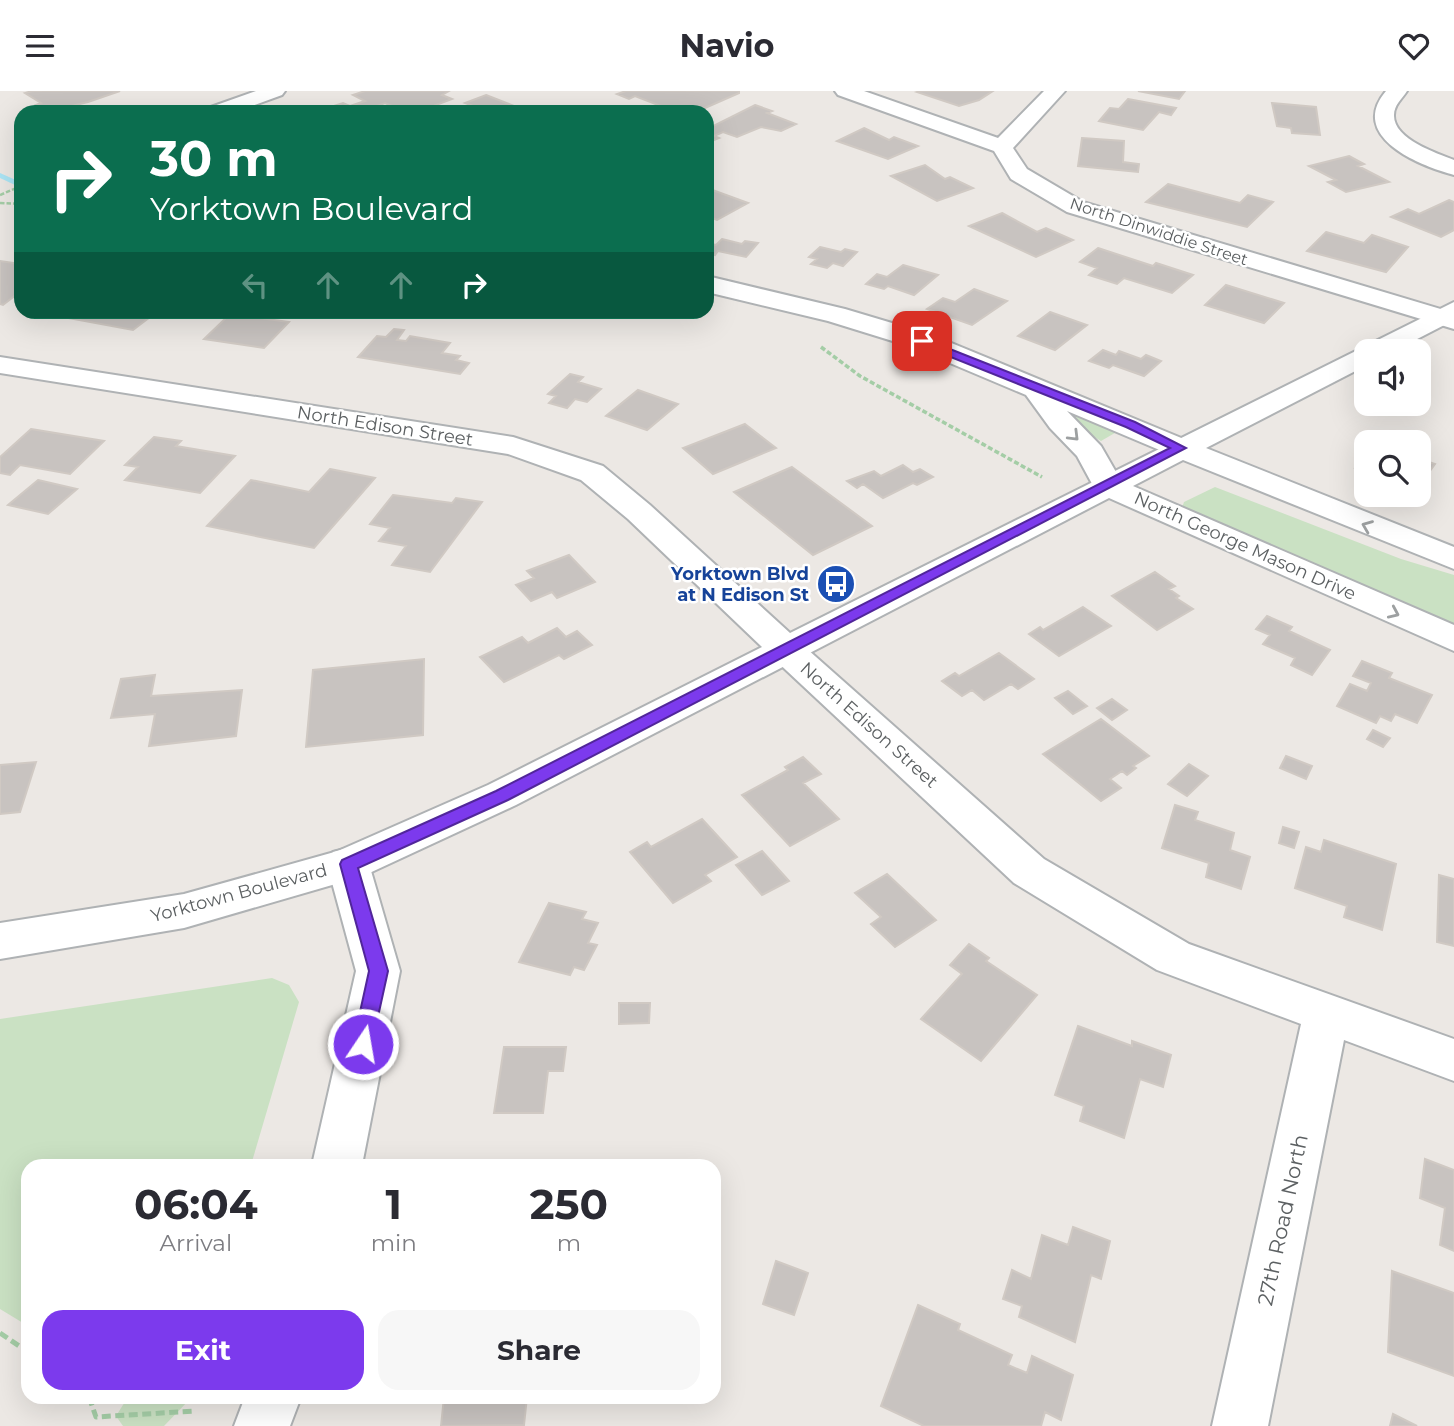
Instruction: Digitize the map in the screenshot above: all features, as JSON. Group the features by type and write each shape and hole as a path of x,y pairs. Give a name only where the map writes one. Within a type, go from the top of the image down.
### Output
{"street":[{"path":"235,105 275,91"},
{"path":"845,91 1002,146 1055,91"},
{"path":"1397,91 1384,106 1384,121 1394,137 1416,153 1454,168"},
{"name":"North Dinwiddie Street","path":"1002,146 1019,174 1075,207 1168,237 1450,316"},
{"path":"714,286 836,315 922,341 1454,559"},
{"name":"Yorktown Boulevard","path":"1400,339 1450,316"},
{"name":"Yorktown Boulevard","path":"0,941 184,911 348,864 502,795 1354,361"},
{"name":"North Edison Street","path":"0,365 513,446 592,473 639,512 1029,871 1173,957 1454,1060"},
{"path":"1036,389 1060,422 1090,452 1108,486"},
{"name":"North George Mason Drive","path":"1108,486 1454,639"},
{"path":"338,1159 378,971 348,864"},
{"name":"27th Road North","path":"1240,1426 1326,1015"},
{"path":"262,1426 270,1404"}],"path":[{"path":"818,345 860,376 1042,477"},
{"path":"0,1333 21,1347"},
{"path":"91,1404 96,1417 195,1411"}],"green space":[{"path":"1064,411 1073,411 1120,430 1101,441 1084,431"},
{"path":"1215,487 1401,559 1454,575 1454,625 1181,511 1184,502"},
{"path":"272,978 289,985 299,1002 253,1159 21,1159 21,1322 0,1309 0,1019"},
{"path":"124,1404 185,1404 164,1426 123,1426 116,1416"}],"building":[{"path":"120,91 76,105 36,105 41,103 25,93"},
{"path":"365,91 449,91 442,95 452,99 436,105 353,105 365,101 353,95"},
{"path":"626,91 739,91 712,105 658,105 635,96 629,99 617,94"},
{"path":"993,91 979,100 959,106 917,92"},
{"path":"1138,91 1185,91 1179,99"},
{"path":"486,95 511,105 470,105 465,103"},
{"path":"1128,99 1176,108 1171,115 1159,112 1143,130 1099,121 1110,108 1119,109"},
{"path":"1272,103 1316,107 1320,135 1292,133 1291,128 1277,126"},
{"path":"755,105 772,111 767,113 796,124 781,131 761,127 737,137 723,132 714,136 714,126"},
{"path":"864,128 889,140 894,137 918,146 888,159 837,141"},
{"path":"1082,138 1124,141 1123,162 1139,164 1138,172 1078,166"},
{"path":"1349,156 1364,164 1358,166 1389,182 1346,192 1328,182 1336,180 1309,166"},
{"path":"925,165 945,179 950,177 973,188 937,201 891,176"},
{"path":"1168,184 1240,203 1248,195 1273,202 1247,227 1146,202"},
{"path":"714,191 748,203 717,220 714,219"},
{"path":"1449,200 1454,202 1454,230 1441,237 1391,217 1408,209 1419,214"},
{"path":"1002,213 1037,232 1046,228 1073,240 1036,257 969,226"},
{"path":"1326,232 1364,243 1372,235 1408,247 1386,272 1307,251"},
{"path":"722,239 742,244 745,241 758,243 746,257 718,251 714,255 716,245"},
{"path":"820,247 841,252 845,249 857,252 843,266 833,263 827,268 811,264 817,259 809,257"},
{"path":"1098,248 1153,266 1156,263 1193,275 1172,293 1124,278 1117,284 1089,275 1097,268 1080,262"},
{"path":"0,261 14,263 14,296 3,305 0,304"},
{"path":"903,265 938,275 914,295 888,286 884,289 866,284 877,274 887,277"},
{"path":"1226,285 1284,303 1264,323 1205,305"},
{"path":"974,289 1007,301 972,325 927,309 943,298 955,302"},
{"path":"1050,312 1087,325 1055,350 1018,336"},
{"path":"73,319 147,319 133,330"},
{"path":"225,319 289,322 264,348 204,339"},
{"path":"394,329 404,330 397,340 406,341 410,336 450,343 442,353 460,356 456,360 469,363 460,374 358,357 377,336 386,337"},
{"path":"1103,350 1116,355 1119,351 1141,359 1146,355 1161,361 1144,376 1113,365 1109,368 1089,361"},
{"path":"570,374 583,377 578,382 601,389 587,402 575,399 567,408 549,403 556,396 548,394"},
{"path":"638,390 678,404 647,430 606,416"},
{"path":"745,424 776,448 713,474 683,448"},
{"path":"31,429 104,441 70,474 20,465 10,475 0,473 0,457"},
{"path":"154,437 181,441 176,446 235,456 200,493 125,480 138,467 125,465"},
{"path":"903,465 913,472 920,469 933,477 917,485 913,483 883,498 863,484 857,488 847,481 874,471 881,476"},
{"path":"792,467 872,526 813,555 734,492"},
{"path":"330,469 375,478 314,548 207,526 251,480 309,492"},
{"path":"38,480 77,489 48,514 8,505"},
{"path":"393,495 452,503 456,498 482,502 430,572 392,565 406,546 379,541 390,528 370,524"},
{"path":"569,555 595,582 557,598 552,592 531,601 516,585 534,578 527,571"},
{"path":"1155,572 1175,586 1169,589 1179,596 1176,598 1193,609 1157,630 1112,596"},
{"path":"1083,607 1111,626 1059,656 1029,634 1040,627 1043,630"},
{"path":"1267,616 1292,627 1289,631 1330,650 1312,675 1291,665 1295,658 1263,644 1270,635 1256,629"},
{"path":"557,628 566,637 577,631 592,645 564,659 559,655 504,682 480,657 522,637 528,643"},
{"path":"999,653 1034,679 1018,689 1011,684 984,700 972,690 962,696 942,681 955,673 959,676"},
{"path":"424,659 423,735 306,747 313,670"},
{"path":"1362,661 1392,673 1389,678 1432,695 1417,723 1395,714 1391,721 1380,716 1376,723 1337,706 1350,684 1367,691 1371,683 1353,676"},
{"path":"155,675 151,696 242,690 236,736 149,746 155,714 111,718 121,679"},
{"path":"1068,691 1087,706 1073,714 1055,698"},
{"path":"1112,699 1127,710 1112,720 1097,708"},
{"path":"1101,719 1149,756 1133,766 1136,768 1127,775 1122,771 1110,779 1121,788 1101,801 1043,754"},
{"path":"1373,730 1390,738 1383,747 1367,739"},
{"path":"1286,756 1312,766 1306,779 1280,768"},
{"path":"803,757 821,774 803,783 839,819 790,846 742,795 788,770 785,767"},
{"path":"36,762 20,812 0,814 0,765"},
{"path":"1189,764 1208,776 1187,796 1168,784"},
{"path":"1175,805 1198,812 1195,820 1234,833 1230,850 1250,857 1241,889 1206,877 1209,863 1162,848"},
{"path":"702,819 737,857 705,875 711,881 673,903 630,852 647,842 651,847"},
{"path":"1283,827 1299,832 1294,848 1279,843"},
{"path":"1324,840 1396,864 1382,930 1344,917 1347,906 1295,888 1306,847 1321,852"},
{"path":"762,851 789,881 762,895 736,865"},
{"path":"887,874 936,920 895,947 871,924 881,917 855,893"},
{"path":"1439,875 1454,879 1454,946 1437,942"},
{"path":"549,903 586,912 582,919 598,923 588,943 597,945 584,970 574,967 570,975 519,962"},
{"path":"969,944 989,958 986,961 1037,995 981,1061 921,1019 962,974 950,965"},
{"path":"619,1003 650,1003 649,1023 619,1024"},
{"path":"1078,1026 1132,1046 1132,1041 1171,1055 1163,1087 1140,1079 1124,1138 1080,1121 1084,1106 1055,1095"},
{"path":"504,1047 566,1047 563,1071 548,1071 543,1113 494,1113"},
{"path":"1425,1159 1454,1170 1454,1251 1440,1245 1445,1208 1420,1198"},
{"path":"1073,1227 1110,1241 1101,1279 1091,1275 1075,1342 1019,1317 1022,1306 1003,1299 1012,1270 1031,1279 1042,1235 1068,1245"},
{"path":"776,1261 808,1273 794,1315 763,1304"},
{"path":"1392,1271 1454,1293 1454,1376 1388,1352"},
{"path":"918,1305 960,1324 958,1330 1012,1355 1008,1365 1027,1373 1032,1356 1073,1375 1061,1420 1045,1412 1041,1426 924,1426 881,1406"},
{"path":"443,1404 526,1404 524,1425 441,1426"},
{"path":"1393,1414 1417,1426 1390,1426"}],"waterway":[{"path":"0,175 14,182"}],"place":[{"name":"Yorktown Blvd at N Edison St","path":"836,584"}],"route":[{"path":"363,1044 378,971 348,864 502,795 1180,448 922,341"}]}
